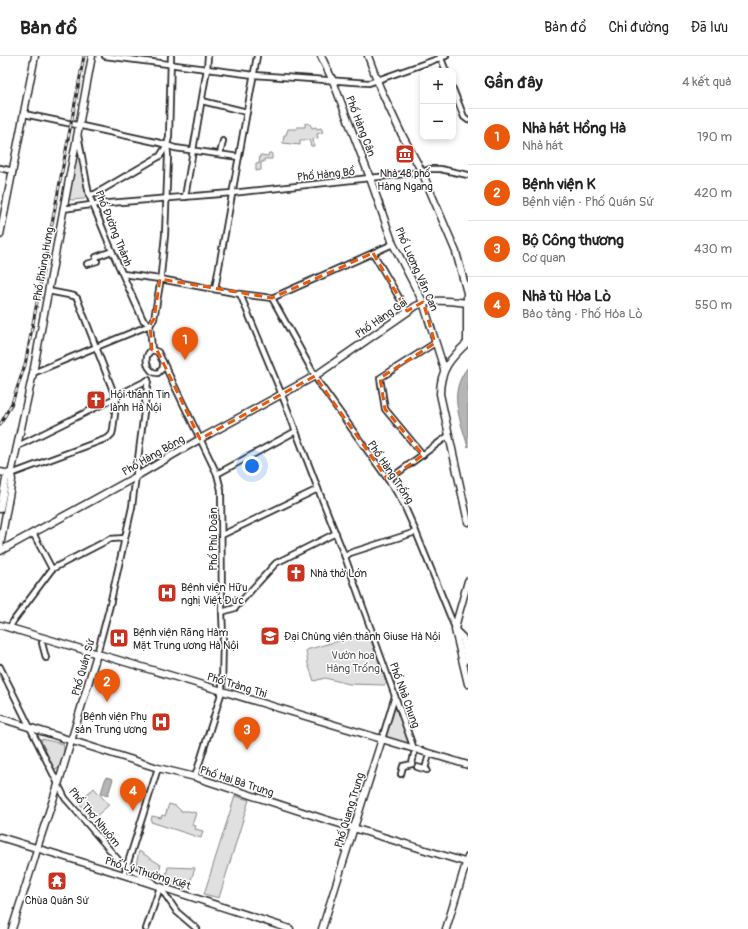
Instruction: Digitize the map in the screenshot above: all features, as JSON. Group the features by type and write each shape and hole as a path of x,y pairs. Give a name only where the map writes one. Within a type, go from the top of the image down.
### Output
{"street":[{"path":"0,235 36,56"},
{"name":"Phố Phùng Hưng","path":"0,546 12,480 11,474 33,373 92,56"},
{"path":"105,56 254,75 369,84 376,80 446,56"},
{"path":"33,373 150,325 154,319 165,235 171,56"},
{"path":"184,197 202,101 208,56"},
{"path":"215,289 257,56"},
{"name":"Phố Hàng Cân","path":"321,56 333,81 370,178"},
{"path":"368,56 376,80 401,133 422,172 456,252 467,293 467,343 444,369 440,381 440,394 468,522"},
{"path":"440,57 445,68"},
{"path":"456,96 466,118"},
{"path":"202,101 247,112"},
{"path":"24,114 79,125 167,146 239,157"},
{"name":"Phố Đường Thành","path":"78,132 89,195 143,320 150,325"},
{"path":"220,154 223,141"},
{"path":"89,195 95,194 160,156 167,146"},
{"path":"0,168 13,171"},
{"name":"Phố Hàng Bồ","path":"63,209 370,178 422,172 430,169 440,169 468,175"},
{"name":"Phố Lương Văn Can","path":"370,178 393,244 423,302 444,369"},
{"path":"123,274 272,298 393,244"},
{"path":"87,264 97,261 96,257 112,251"},
{"path":"373,253 407,311"},
{"path":"0,472 11,474 108,438 114,430 118,397 113,391 76,297 48,292"},
{"name":"Phố Nhà Chung","path":"240,294 282,395 336,533 396,696 414,751"},
{"name":"Phố Hàng Trống","path":"272,298 315,376 403,503 455,630"},
{"name":"Phố Hàng Gai","path":"315,376 407,311 423,302 433,300 468,303"},
{"path":"150,325 152,350"},
{"path":"423,455 385,409 380,378 436,343"},
{"path":"152,350 146,356 150,371 154,373 161,371 163,362"},
{"path":"152,350 158,352 200,439"},
{"name":"Phố Hàng Bông","path":"0,551 315,376"},
{"name":"Phố Quán Sứ","path":"12,929 58,785 97,654 109,609 132,506 148,380 120,394 118,397"},
{"path":"18,446 118,397"},
{"path":"217,474 296,431"},
{"path":"388,480 448,436"},
{"name":"Phố Phủ Doãn","path":"195,777 222,691 223,650 221,490 217,474 200,439"},
{"name":"Phố Phùng Hưng","path":"0,509 6,479 11,474"},
{"path":"222,535 318,489"},
{"path":"345,557 350,553 416,532"},
{"path":"33,533 52,568"},
{"path":"222,612 235,608 276,563 336,533"},
{"path":"9,628 52,568 110,539 125,538"},
{"path":"468,581 455,630 468,684"},
{"name":"Phố Tràng Thi","path":"0,625 382,739 414,751 468,765"},
{"path":"455,630 463,638 468,660"},
{"path":"42,643 46,658"},
{"name":"Phố Thợ Nhuộm","path":"0,667 65,798 121,863 160,887 177,912 197,929"},
{"name":"Phố Quang Trung","path":"322,929 396,696"},
{"name":"Phố Hai Bà Trưng","path":"0,718 158,768 195,777 354,828 467,861"},
{"path":"401,774 403,766 412,764 414,751"},
{"path":"417,767 426,770 428,758"},
{"path":"124,875 158,768"},
{"name":"Phố Lý Thường Kiệt","path":"0,837 124,875 290,929"},
{"path":"446,929 467,861"},
{"path":"146,929 160,887"}],"highlighted area":[{"path":"373,253 407,311 423,302 435,343 380,378 385,409 423,455 388,480 315,376 200,439 157,350 152,350 150,325 154,319 160,279 272,298"}],"green space":[{"path":"305,123 310,124 312,128 321,128 323,132 317,134 318,138 313,139 314,146 311,146 309,140 300,140 300,145 283,143 284,135 286,135 288,129 305,127"},
{"path":"269,153 272,153 272,159 264,159 264,162 261,162 261,170 256,171 256,163 259,164 260,155 268,156"},
{"path":"78,156 80,158 86,197 84,199 71,200 69,198 76,157"},
{"name":"Vườn hoa Hàng Trống","path":"363,634 368,634 370,638 387,683 385,685 349,684 325,678 314,681 308,664 306,650"},
{"path":"395,702 411,746 385,737"},
{"path":"42,739 63,744 63,757 58,769 53,768 40,743"},
{"path":"94,788 109,805 93,819 78,802"},
{"path":"235,796 249,800 219,898 204,894"},
{"path":"169,804 176,806 181,811 196,813 192,825 196,826 195,829 203,831 201,838 151,822 152,816 161,818 162,815 165,816"},
{"path":"139,851 161,865 157,876 142,872 136,865"},
{"path":"168,867 195,868 189,886 165,879"}],"shaded area":[{"path":"468,367 468,447 459,416 457,396 458,386"},
{"path":"106,777 113,779 108,795 101,793"}],"railway":[{"path":"0,425 12,403 25,365 84,56"}],"place":[{"name":"Nhà 48 phố Hàng Ngang","path":"405,154"},
{"name":"Nhà hát Hồng Hà","path":"185,360"},
{"name":"Hội thánh Tin lành Hà Nội","path":"96,400"},
{"name":"Nhà thờ Lớn","path":"296,573"},
{"name":"Bệnh viện Hữu nghị Việt Đức","path":"167,593"},
{"name":"Đại Chủng viện thánh Giuse Hà Nội","path":"270,636"},
{"name":"Bệnh viện Răng Hàm Mặt Trung ương Hà Nội","path":"119,638"},
{"name":"Bệnh viện K","path":"107,702"},
{"name":"Bệnh viện Phụ sản Trung ương","path":"161,722"},
{"name":"Bộ Công thương","path":"247,750"},
{"name":"Nhà tù Hỏa Lò","path":"133,811"},
{"name":"Chùa Quán Sứ","path":"57,881"}]}
